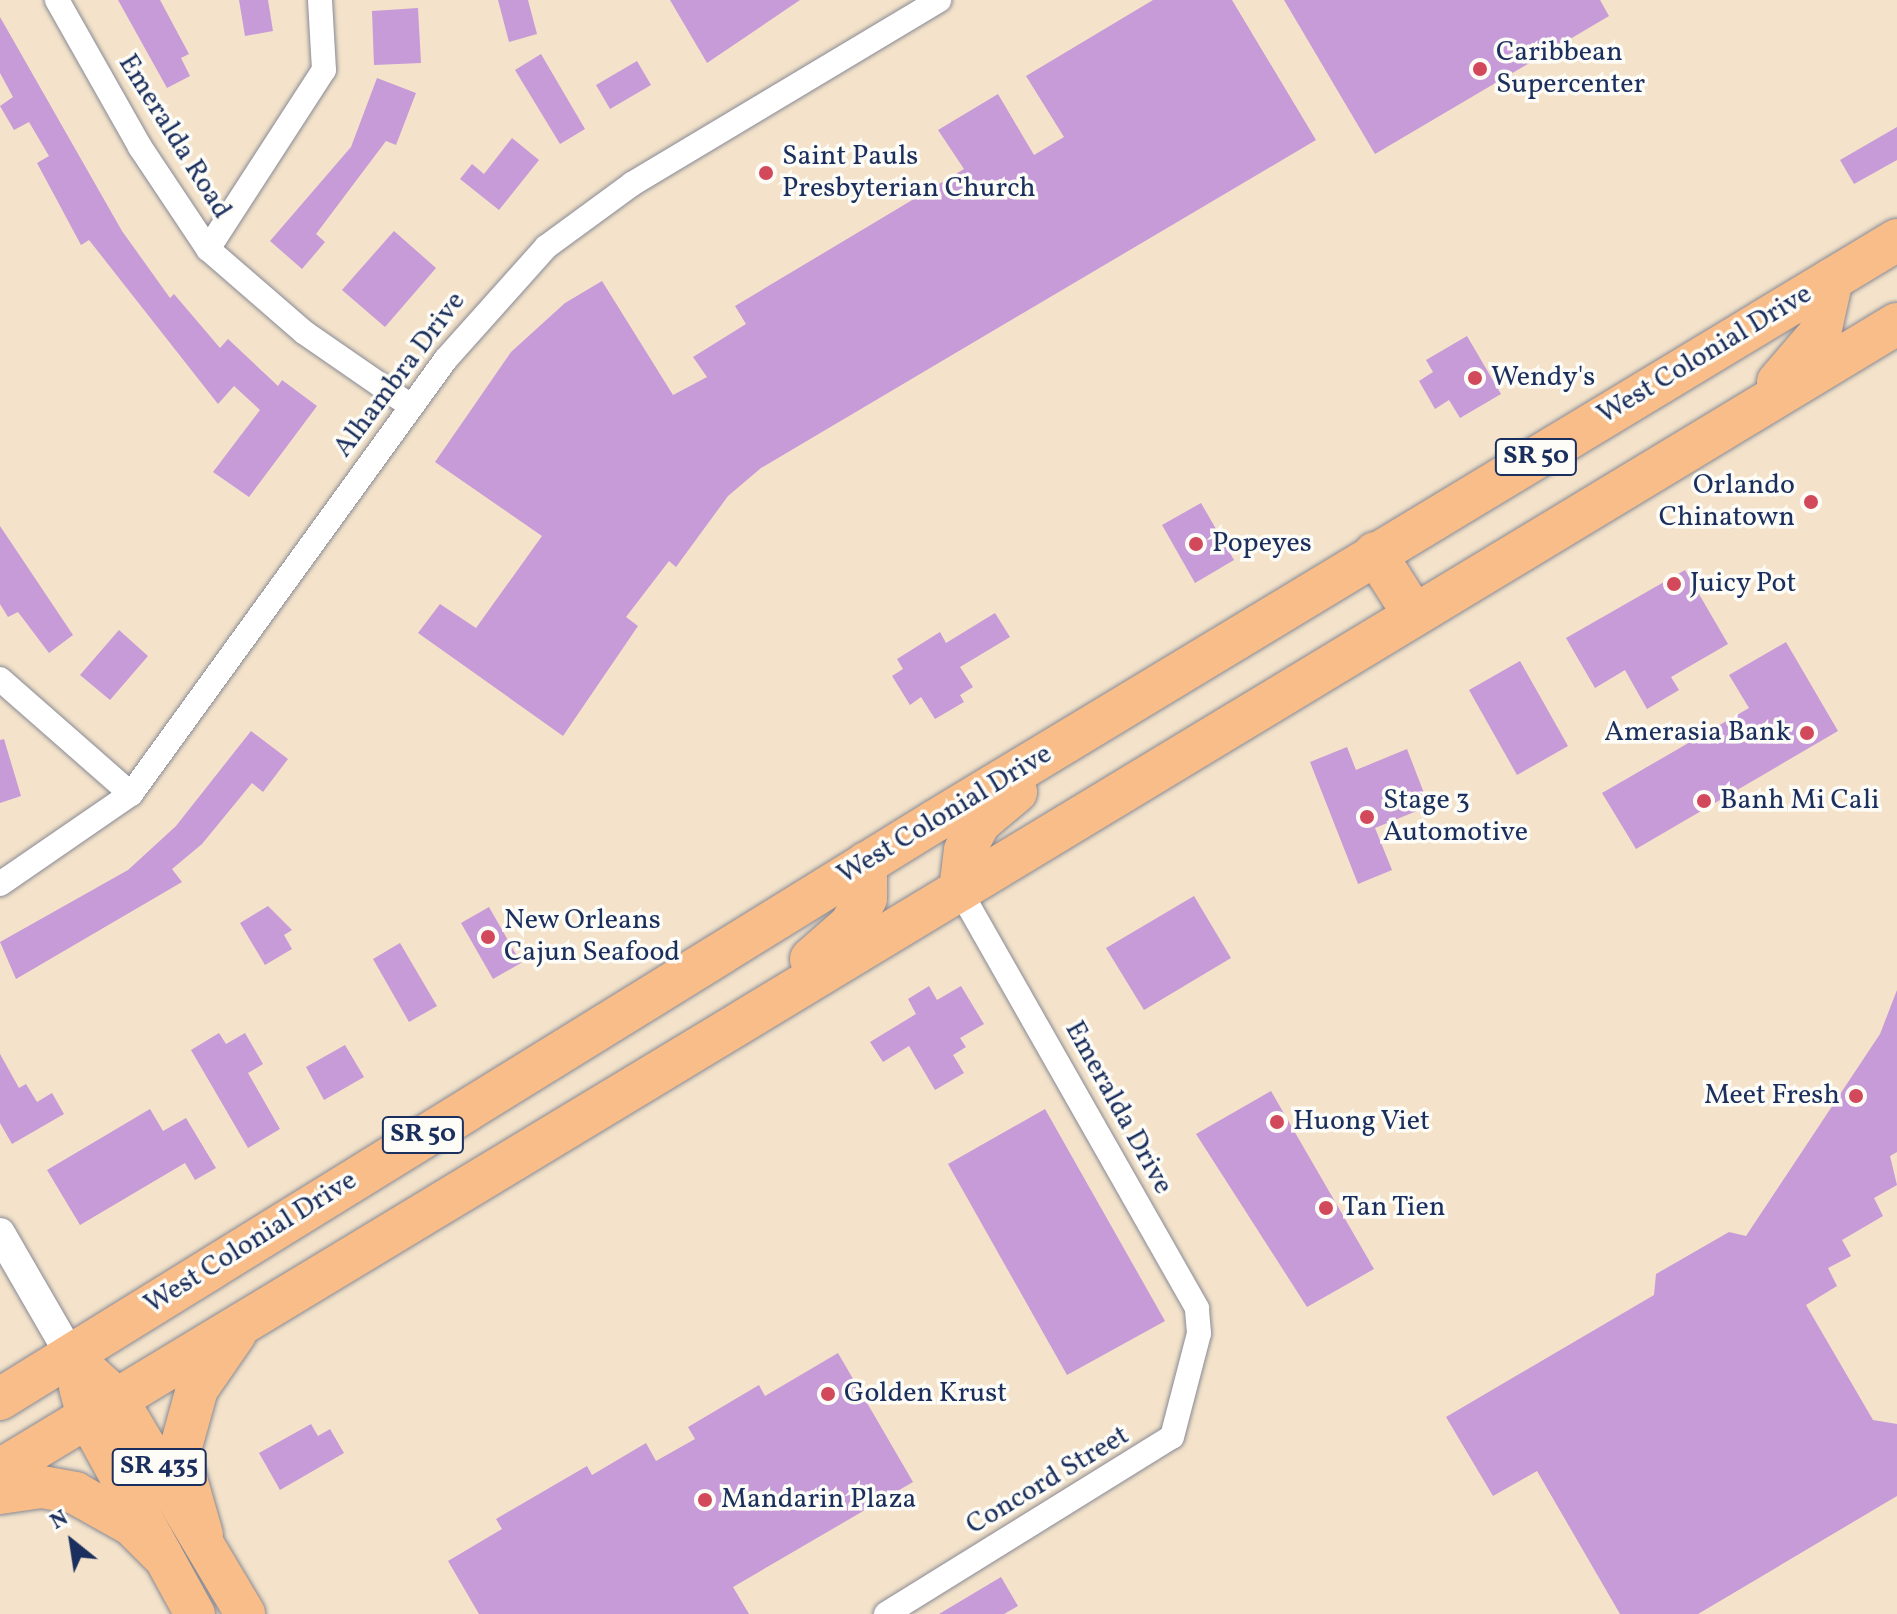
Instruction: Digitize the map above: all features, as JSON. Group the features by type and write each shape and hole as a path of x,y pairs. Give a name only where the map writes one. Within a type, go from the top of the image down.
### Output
{"highway":[{"name":"West Colonial Drive","path":"0,1399 866,863 1897,240"},
{"path":"1729,425 1793,369 1820,333 1832,279"},
{"name":"SR 50","path":"0,1470 726,1033 1413,613 1897,324"},
{"path":"1375,553 1413,613"},
{"path":"960,890 965,850 980,822 1100,721"},
{"path":"726,1033 850,925 866,898 866,863"},
{"path":"202,1535 179,1454 184,1425 197,1389 244,1321"},
{"path":"0,1493 42,1487 75,1493 132,1525 161,1554"}],"main road":[{"name":"SR 435","path":"71,1356 102,1407 202,1535 245,1614"},
{"name":"SR 435","path":"102,1407 161,1554 195,1614"}],"street":[{"name":"Emeralda Road","path":"57,0 208,249 305,333 411,406"},
{"path":"208,249 324,70 320,0"},
{"name":"Alhambra Drive","path":"0,884 131,794 411,406 546,247 632,184 939,0"},
{"path":"0,679 131,794"},
{"name":"Emeralda Drive","path":"960,890 1197,1308 1194,1362"},
{"path":"0,1233 71,1356"},
{"name":"Concord Street","path":"886,1614 1149,1457 1172,1437 1194,1362"}],"building":[{"path":"118,0 160,0 189,54 181,58 190,76 167,88"},
{"path":"239,0 268,0 273,31 245,36"},
{"path":"498,0 528,0 537,34 509,42"},
{"path":"670,0 800,0 707,63"},
{"path":"1153,0 1232,0 1316,140 761,468 728,496 676,567 669,561 626,617 638,626 563,736 418,633 440,604 476,628 542,536 435,462 511,352 565,303 602,281 673,395 707,377 693,357 746,324 735,306 964,169 938,130 998,94 1034,155 1064,137 1026,76"},
{"path":"1284,0 1600,0 1609,16 1375,154"},
{"path":"418,8 421,63 374,65 372,11"},
{"path":"0,17 122,231 170,298 174,294 220,348 228,339 278,386 282,380 317,406 249,497 213,472 260,410 234,386 218,404 89,240 81,245 37,163 49,156 29,122 14,130 0,106 13,97 0,73"},
{"path":"541,54 585,129 560,144 515,70"},
{"path":"637,61 651,85 610,109 596,85"},
{"path":"377,78 416,93 396,145 386,141 316,234 325,242 302,269 270,241 351,147"},
{"path":"1897,127 1897,160 1854,184 1840,160"},
{"path":"512,138 539,160 499,210 460,179 472,164 484,174"},
{"path":"394,231 436,268 385,327 342,290"},
{"path":"1467,336 1501,394 1460,418 1449,400 1435,409 1419,381 1433,372 1426,360"},
{"path":"1201,503 1234,560 1195,583 1162,525"},
{"path":"0,526 73,635 49,653 18,612 8,617 0,604"},
{"path":"1685,570 1728,644 1671,677 1679,690 1647,709 1625,670 1595,688 1566,638"},
{"path":"995,613 1010,637 960,667 973,687 960,695 964,702 935,719 921,697 910,705 892,676 903,669 897,659 940,632 946,643"},
{"path":"119,630 148,656 110,700 80,675"},
{"path":"1786,642 1838,731 1636,849 1602,793 1749,708 1729,675"},
{"path":"1520,661 1568,746 1517,775 1469,690"},
{"path":"251,731 288,759 263,792 252,783 202,844 172,869 182,882 16,979 0,942 128,870 176,826"},
{"path":"4,739 21,796 0,803 0,740"},
{"name":"Stage 3 Automotive","path":"1347,747 1356,770 1407,749 1429,806 1375,828 1392,870 1358,884 1310,762"},
{"path":"1194,896 1231,958 1144,1010 1106,948"},
{"path":"268,906 292,930 284,935 292,949 265,965 240,923"},
{"path":"489,907 521,963 493,979 461,923"},
{"path":"400,943 437,1006 409,1022 373,959"},
{"path":"929,986 937,1000 961,986 984,1024 960,1038 966,1047 953,1055 964,1073 935,1090 909,1046 883,1062 870,1042 916,1014 908,999"},
{"path":"1897,990 1897,1152 1890,1156 1897,1185 1874,1198 1883,1216 1842,1240 1851,1256 1828,1268 1837,1286 1806,1305 1873,1420 1897,1424 1897,1496 1698,1614 1620,1614 1537,1471 1493,1496 1446,1417 1654,1295 1656,1274 1729,1232 1746,1236 1880,1034"},
{"path":"219,1033 226,1044 245,1033 263,1064 248,1073 280,1129 248,1148 191,1050"},
{"path":"345,1045 364,1077 324,1100 306,1067"},
{"path":"0,1054 19,1088 26,1084 37,1102 52,1093 64,1114 12,1144 0,1123"},
{"path":"1271,1091 1374,1269 1307,1307 1196,1134"},
{"path":"150,1109 163,1131 186,1118 216,1168 195,1180 185,1163 80,1225 47,1170"},
{"path":"1045,1109 1165,1321 1067,1375 948,1164"},
{"name":"Mandarin Plaza","path":"838,1353 913,1482 733,1587 749,1614 479,1614 448,1561 502,1529 496,1519 587,1466 592,1475 646,1443 656,1461 695,1439 688,1427 759,1385 765,1396"},
{"path":"311,1424 318,1436 330,1429 344,1453 280,1490 259,1453"},
{"path":"1001,1577 1018,1606 1004,1614 939,1614"}],"place":[{"name":"Caribbean Supercenter","path":"1480,69"},
{"name":"Saint Pauls Presbyterian Church","path":"766,173"},
{"name":"Wendy's","path":"1475,378"},
{"name":"Orlando Chinatown","path":"1811,502"},
{"name":"Popeyes","path":"1196,544"},
{"name":"Juicy Pot","path":"1674,584"},
{"name":"Amerasia Bank","path":"1807,733"},
{"name":"Banh Mi Cali","path":"1704,801"},
{"name":"Stage 3 Automotive","path":"1367,817"},
{"name":"New Orleans Cajun Seafood","path":"488,937"},
{"name":"Meet Fresh","path":"1856,1096"},
{"name":"Huong Viet","path":"1277,1122"},
{"name":"Tan Tien","path":"1326,1208"},
{"name":"Golden Krust","path":"828,1394"},
{"name":"Mandarin Plaza","path":"705,1500"}]}
